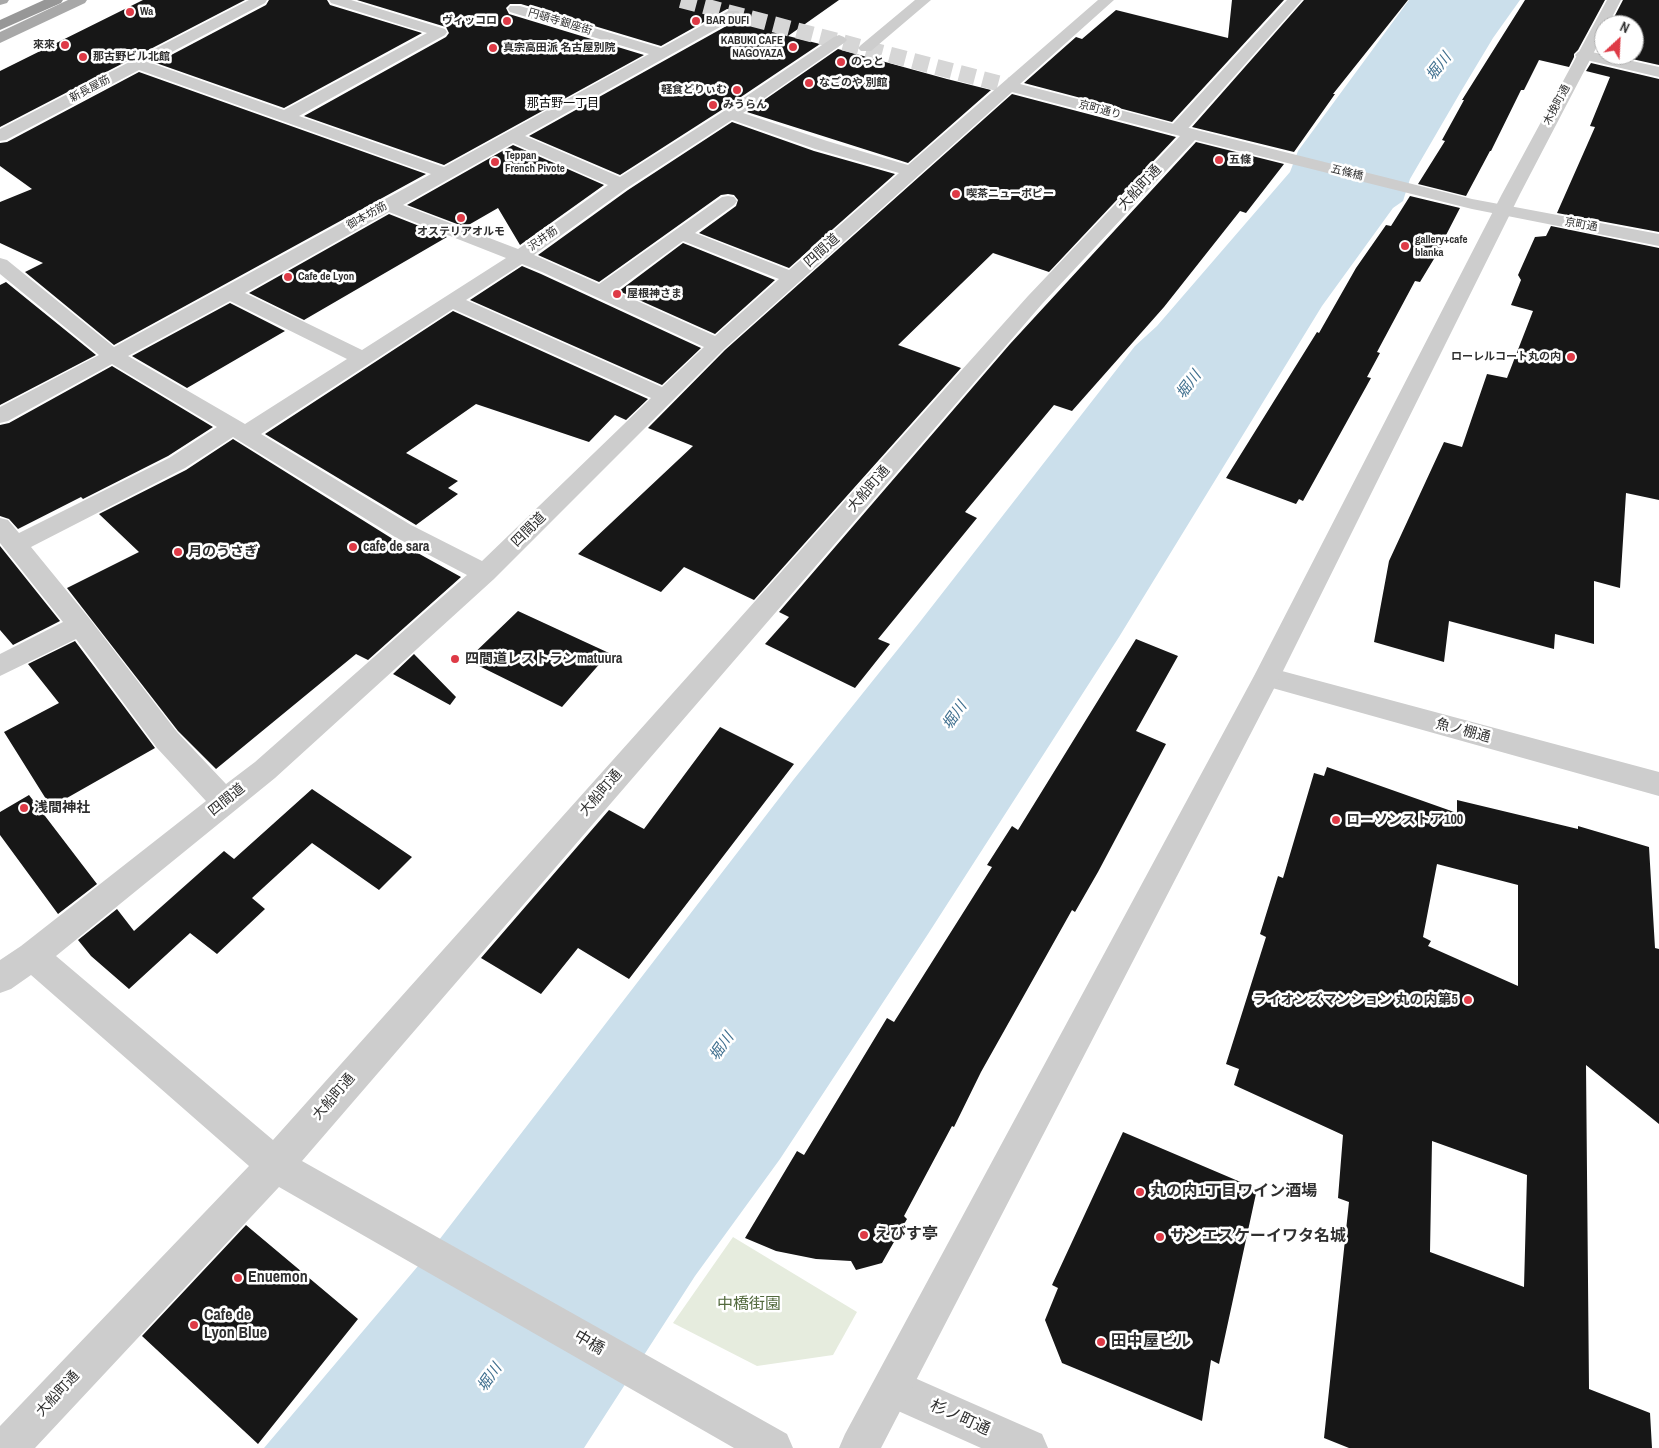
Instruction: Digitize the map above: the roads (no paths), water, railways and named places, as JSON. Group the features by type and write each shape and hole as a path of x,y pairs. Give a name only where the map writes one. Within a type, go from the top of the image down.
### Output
{"highway":[{"path":"0,26 56,0"},
{"path":"0,10 5,1"}],"main road":[{"path":"0,38 80,0"}],"street":[{"name":"新長屋筋","path":"0,136 260,0"},
{"path":"286,116 440,32 336,0"},
{"name":"円頓寺銀座街","path":"530,0 515,9 662,53"},
{"path":"866,48 924,0"},
{"name":"四間道","path":"0,978 32,956 265,770 485,573 717,345 911,171 1107,0"},
{"name":"大船町通","path":"7,1448 275,1165 1034,300 1184,132 1295,0"},
{"name":"木挽町通","path":"859,1448 1267,677 1503,211 1583,55 1614,0"},
{"name":"御本坊筋","path":"0,416 230,293 444,172 733,14"},
{"name":"沢井筋","path":"8,536 178,463 239,431 364,358 519,256 620,184 730,114 838,40"},
{"path":"1583,55 1659,72"},
{"path":"138,64 444,172"},
{"name":"京町通り","path":"1009,86 1184,132"},
{"path":"730,114 821,146 911,171"},
{"name":"五條橋","path":"1184,132 1503,211"},
{"path":"511,136 620,184"},
{"path":"600,292 728,201"},
{"path":"387,205 519,256 717,345"},
{"name":"京町通","path":"1503,211 1659,240"},
{"path":"682,234 792,278"},
{"path":"0,264 113,356 403,532 485,573"},
{"path":"230,293 364,358"},
{"path":"451,301 665,396"},
{"path":"8,536 80,625 167,740 224,802"},
{"path":"0,666 80,625"},
{"name":"魚ノ棚通","path":"1267,677 1659,784"},
{"name":"中橋","path":"32,956 275,1165 773,1448"},
{"name":"杉ノ町通","path":"892,1388 1028,1448"}],"water":[{"name":"堀川","path":"1409,0 1520,0 1493,38 1460,93 1410,179 1403,201 1393,208 1322,306 1119,637 928,934 780,1159 695,1276 584,1448 264,1448 429,1253 794,779 919,623 1135,346 1157,326 1290,172 1298,151"}],"tunnel":[{"path":"681,0 1009,86"}],"place":[{"name":"Wa","path":"130,12"},
{"name":"ヴィッコロ","path":"507,21"},
{"name":"BAR DUFI","path":"696,21"},
{"name":"來來","path":"65,45"},
{"name":"KABUKI CAFE NAGOYAZA","path":"793,47"},
{"name":"真宗高田派 名古屋別院","path":"493,48"},
{"name":"那古野ビル北館","path":"83,57"},
{"name":"のっと","path":"841,62"},
{"name":"なごのや 別館","path":"809,83"},
{"name":"軽食どりぃむ","path":"737,90"},
{"name":"みうらん","path":"713,105"},
{"name":"五條","path":"1219,160"},
{"name":"Teppan French Pivote","path":"495,162"},
{"name":"喫茶ニューポピー","path":"956,194"},
{"name":"オステリアオルモ","path":"461,218"},
{"name":"gallery+cafe blanka","path":"1405,246"},
{"name":"Cafe de Lyon","path":"288,277"},
{"name":"屋根神さま","path":"617,294"},
{"name":"ローレルコート丸の内","path":"1571,357"},
{"name":"cafe de sara","path":"353,547"},
{"name":"月のうさぎ","path":"178,552"},
{"name":"四間道レストランmatuura","path":"455,659"},
{"name":"浅間神社","path":"24,808"},
{"name":"ローソンストア100","path":"1336,820"},
{"name":"ライオンズマンション 丸の内第5","path":"1468,1000"},
{"name":"丸の内1丁目ワイン酒場","path":"1140,1192"},
{"name":"えびす亭","path":"864,1235"},
{"name":"サンエスケーイワタ名城","path":"1160,1237"},
{"name":"Enuemon","path":"238,1278"},
{"name":"Cafe de Lyon Blue","path":"194,1325"},
{"name":"田中屋ビル","path":"1101,1342"}],"district":[{"name":"那古野一丁目","path":"563,104"}],"park label":[{"name":"中橋街園","path":"749,1305"}]}
